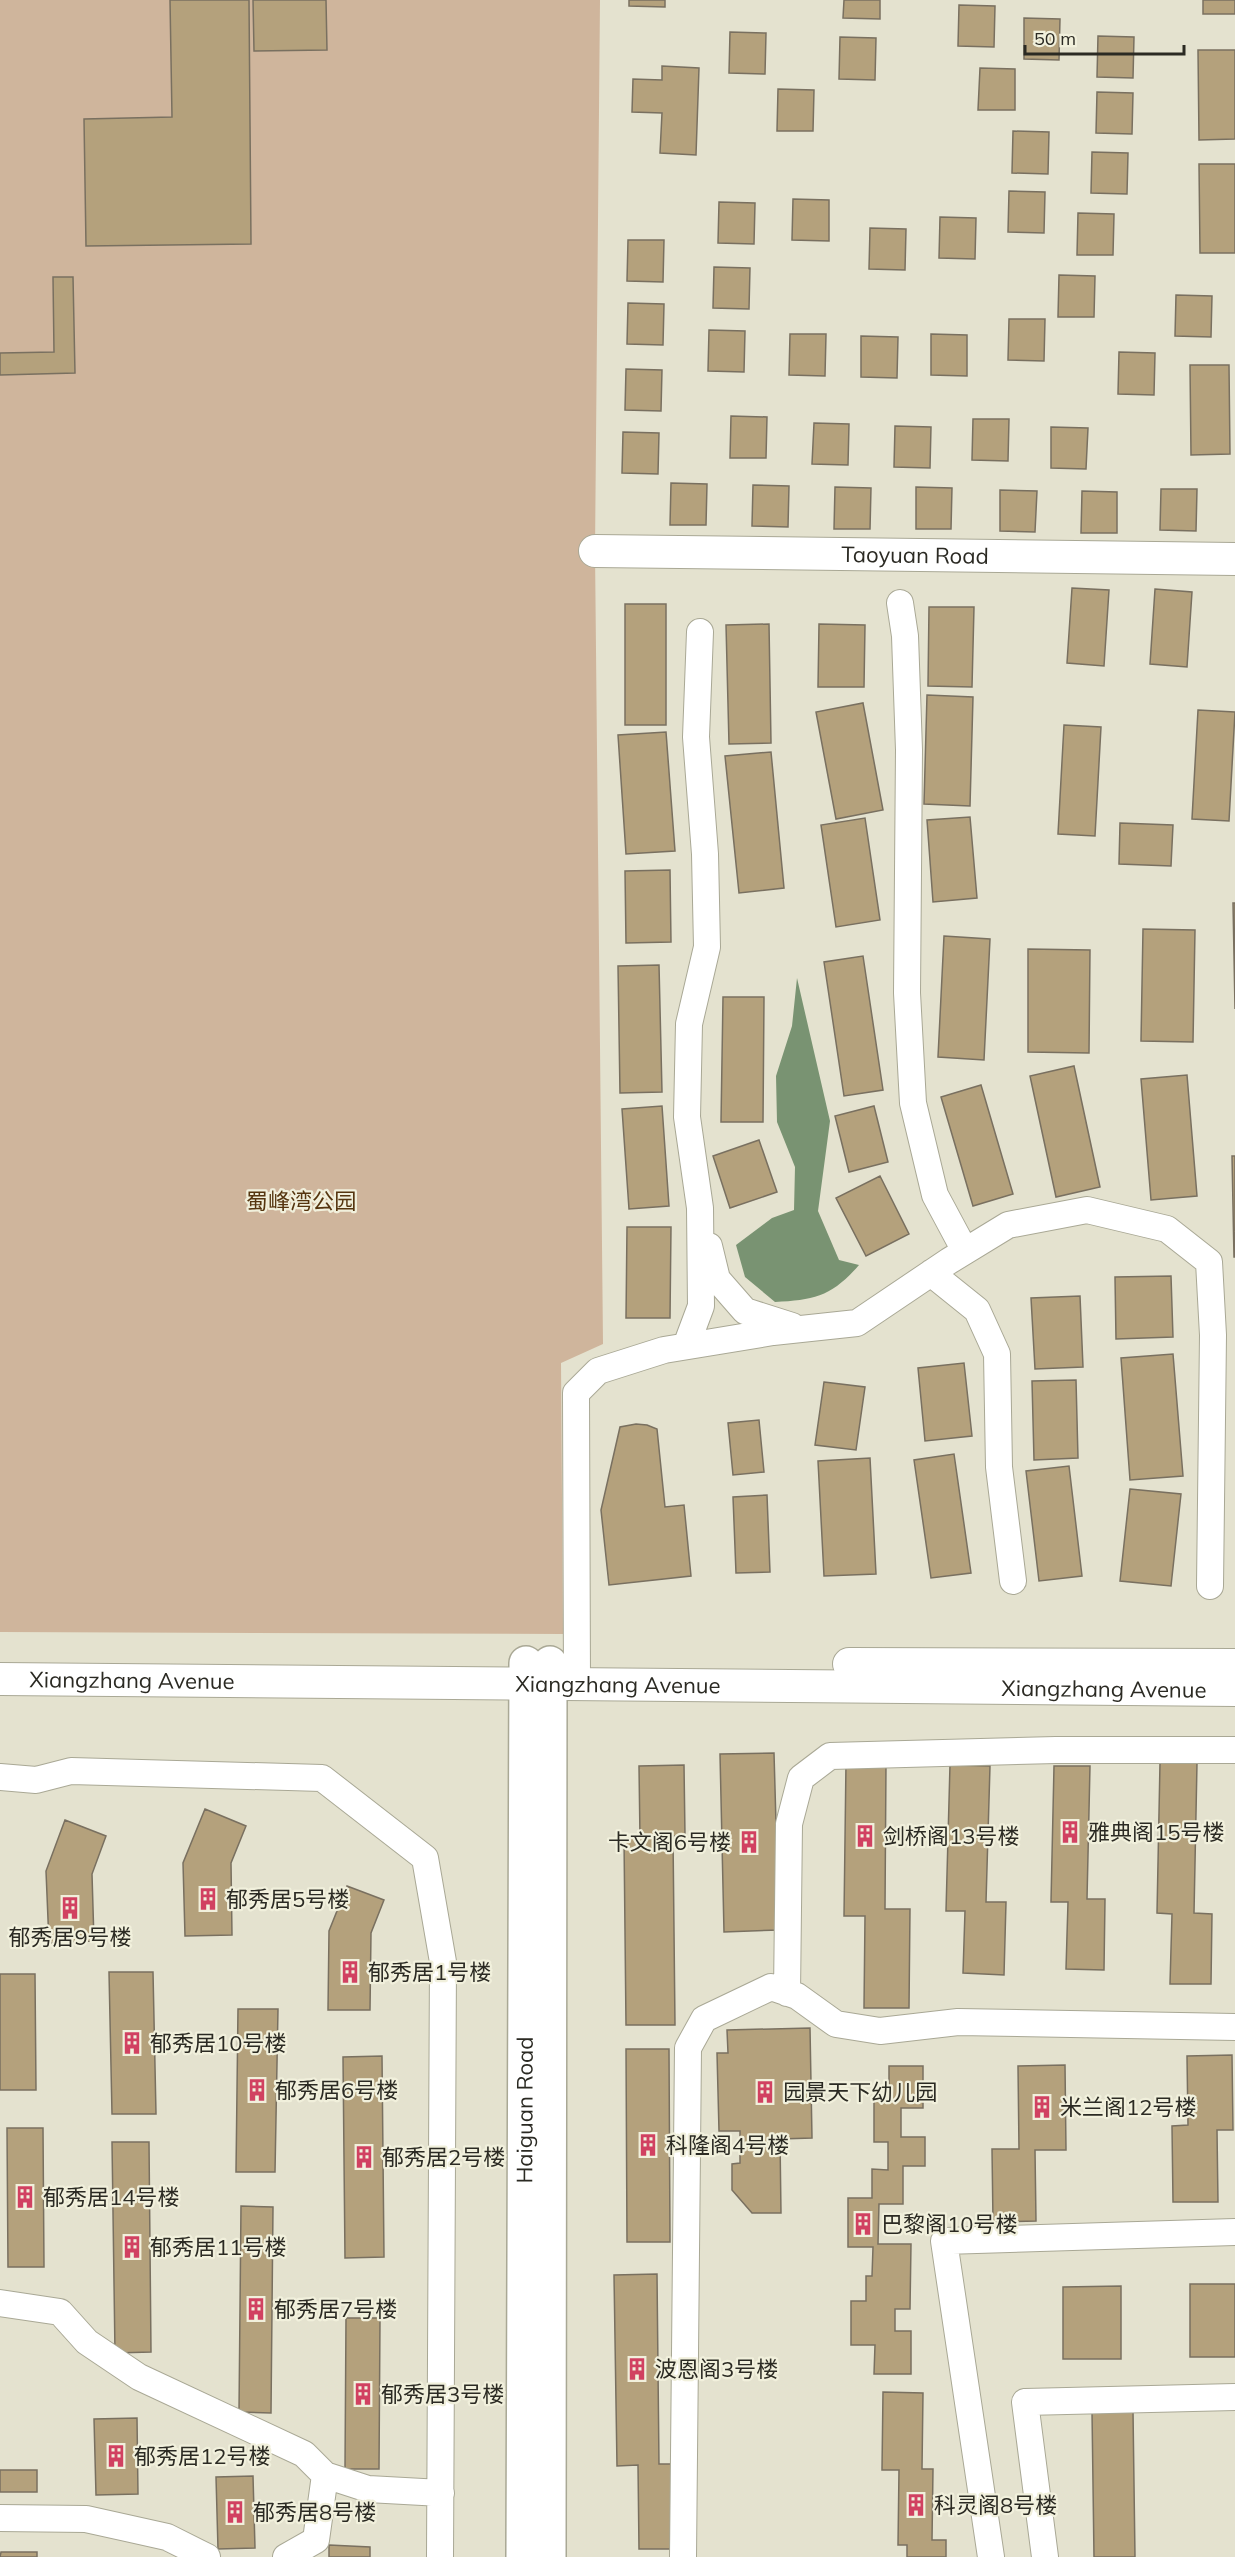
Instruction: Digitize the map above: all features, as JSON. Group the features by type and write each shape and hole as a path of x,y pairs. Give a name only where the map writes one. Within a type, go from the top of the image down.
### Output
{"main road":[{"name":"Haiguan Road","path":"523,2557 551,1673"},
{"name":"Haiguan Road","path":"549,2557 551,1673"}],"street":[{"name":"Taoyuan Road","path":"595,551 1235,559"},
{"path":"900,603 905,636 909,750 907,993 913,1102 934,1195 965,1251"},
{"path":"700,632 696,737 705,854 707,947 689,1024 687,1117 700,1208 717,1279 745,1311 801,1329"},
{"path":"686,1346 701,1306 700,1208"},
{"path":"551,1673 576,1393 598,1371 664,1350 801,1329 857,1323 1008,1225 1087,1210 1167,1229 1209,1262 1214,1335 1210,1586"},
{"path":"931,1273 977,1310 997,1354 999,1467 1013,1581"},
{"name":"Xiangzhang Avenue","path":"0,1662 1235,1690"},
{"name":"Xiangzhang Avenue","path":"0,1679 1235,1665"},
{"path":"787,1993 789,1824 801,1778 830,1756 1056,1750 1235,1750"},
{"path":"0,1777 36,1780 71,1771 322,1778 425,1858 443,1962 440,2557"},
{"path":"683,2557 688,2048 704,2019 771,1987 797,1996 836,2024 880,2031 958,2022 1235,2027"},
{"path":"991,2557 944,2241 1235,2232"},
{"path":"0,2303 60,2312 87,2342 139,2377 304,2454 325,2475 368,2489 441,2493"},
{"path":"1045,2557 1025,2402 1235,2397"},
{"path":"286,2557 316,2540 325,2475"},
{"path":"0,2518 86,2519 167,2537 207,2557"}],"green space":[{"name":"蜀峰湾公园","path":"0,0 600,0 595,551 603,1344 561,1363 563,1634 0,1632"}],"shaded area":[{"path":"797,978 830,1121 818,1211 839,1260 859,1265 840,1284 822,1294 801,1300 775,1302 745,1277 736,1245 772,1218 794,1210 795,1167 777,1122 776,1076 792,1026"}],"building":[{"path":"170,0 249,0 251,244 86,246 84,119 172,117"},
{"path":"253,0 326,0 327,50 254,51"},
{"path":"629,0 665,0 665,7 629,6"},
{"path":"844,0 880,0 880,19 843,18"},
{"path":"1203,0 1235,0 1235,14 1203,14"},
{"path":"959,5 995,6 994,47 958,46"},
{"path":"1024,18 1060,19 1059,60 1024,59"},
{"path":"730,32 766,33 765,74 729,73"},
{"path":"1098,36 1134,37 1133,78 1097,77"},
{"path":"840,37 876,38 875,80 839,79"},
{"path":"1198,50 1235,50 1235,139 1199,140"},
{"path":"662,66 699,68 696,155 660,153 662,113 632,112 633,79 662,80"},
{"path":"980,68 1015,69 1015,110 978,110"},
{"path":"778,89 814,90 813,131 777,131"},
{"path":"1097,92 1133,93 1132,134 1096,133"},
{"path":"1013,131 1049,132 1048,174 1012,173"},
{"path":"1092,152 1128,153 1127,194 1091,193"},
{"path":"1199,164 1235,164 1235,253 1200,253"},
{"path":"1009,191 1045,192 1044,233 1008,232"},
{"path":"793,199 829,200 829,241 792,240"},
{"path":"719,202 755,203 754,244 718,243"},
{"path":"1078,213 1114,214 1113,255 1077,255"},
{"path":"940,217 976,218 975,259 939,258"},
{"path":"870,228 906,229 905,270 869,269"},
{"path":"628,240 664,240 663,282 627,281"},
{"path":"714,267 750,268 749,309 713,308"},
{"path":"1059,275 1095,276 1094,317 1058,317"},
{"path":"53,277 73,277 75,373 0,375 0,353 54,352"},
{"path":"1176,295 1212,296 1211,337 1175,336"},
{"path":"628,303 664,304 663,345 627,344"},
{"path":"1009,319 1045,319 1044,361 1008,360"},
{"path":"709,330 745,331 744,372 708,371"},
{"path":"790,334 826,334 825,376 789,375"},
{"path":"931,334 967,335 967,376 931,375"},
{"path":"861,336 898,337 897,378 861,377"},
{"path":"1119,352 1155,353 1154,395 1118,394"},
{"path":"1190,365 1229,365 1230,454 1191,455"},
{"path":"626,369 662,370 661,411 625,410"},
{"path":"731,416 767,417 766,458 730,458"},
{"path":"973,419 1009,419 1008,461 972,460"},
{"path":"814,423 849,424 848,465 812,464"},
{"path":"895,426 931,427 930,468 894,467"},
{"path":"1051,427 1088,428 1086,469 1051,468"},
{"path":"623,432 659,433 658,474 622,473"},
{"path":"671,483 707,484 706,525 670,525"},
{"path":"753,485 789,486 788,527 752,526"},
{"path":"835,487 871,488 870,529 834,529"},
{"path":"916,487 952,488 951,529 916,529"},
{"path":"1161,489 1197,489 1196,531 1160,530"},
{"path":"1000,490 1037,491 1035,532 1000,531"},
{"path":"1082,491 1117,492 1117,533 1081,533"},
{"path":"1072,588 1109,590 1104,666 1067,663"},
{"path":"1155,589 1192,592 1187,667 1150,664"},
{"path":"625,604 666,604 666,725 625,725"},
{"path":"929,607 974,607 972,687 928,686"},
{"path":"769,624 771,743 729,744 726,625"},
{"path":"819,624 865,625 864,687 818,687"},
{"path":"927,695 973,697 970,806 924,804"},
{"path":"863,703 883,810 836,819 816,712"},
{"path":"1198,710 1235,712 1229,821 1192,819"},
{"path":"1064,725 1101,727 1095,836 1058,834"},
{"path":"666,732 675,851 626,854 618,735"},
{"path":"771,752 784,888 739,893 725,756"},
{"path":"970,817 977,898 933,902 927,820"},
{"path":"865,818 880,920 836,927 821,825"},
{"path":"1120,823 1173,825 1171,866 1119,864"},
{"path":"670,870 671,942 626,943 625,871"},
{"path":"1233,903 1235,903 1235,1009"},
{"path":"1143,929 1195,930 1193,1042 1141,1041"},
{"path":"944,936 990,939 984,1060 938,1057"},
{"path":"1028,949 1090,950 1089,1053 1028,1052"},
{"path":"863,956 883,1090 844,1096 824,962"},
{"path":"659,965 662,1092 620,1093 618,966"},
{"path":"723,997 764,997 763,1122 721,1122"},
{"path":"1074,1066 1100,1187 1056,1197 1030,1076"},
{"path":"1187,1075 1197,1196 1151,1200 1141,1079"},
{"path":"981,1085 1013,1194 973,1206 941,1097"},
{"path":"662,1106 669,1206 629,1209 622,1109"},
{"path":"874,1106 888,1162 849,1172 835,1116"},
{"path":"759,1140 777,1192 730,1208 713,1156"},
{"path":"1232,1156 1235,1156 1235,1257 1234,1257"},
{"path":"880,1176 909,1234 866,1256 836,1198"},
{"path":"627,1227 671,1227 670,1318 626,1318"},
{"path":"1171,1276 1173,1337 1116,1339 1115,1277"},
{"path":"1080,1296 1083,1367 1035,1369 1031,1298"},
{"path":"1173,1354 1183,1476 1130,1480 1121,1358"},
{"path":"964,1363 972,1436 925,1441 918,1368"},
{"path":"1076,1380 1078,1458 1034,1460 1032,1381"},
{"path":"824,1382 865,1387 856,1450 815,1445"},
{"path":"759,1420 764,1472 733,1475 728,1423"},
{"path":"636,1424 657,1429 665,1507 684,1505 691,1576 609,1585 601,1510 620,1427"},
{"path":"954,1454 971,1573 931,1578 914,1460"},
{"path":"870,1458 876,1574 824,1576 818,1461"},
{"path":"1069,1466 1082,1576 1039,1581 1026,1471"},
{"path":"1130,1489 1181,1494 1171,1586 1120,1581"},
{"path":"767,1495 770,1572 736,1573 733,1497"},
{"name":"卡文阁6号楼","path":"774,1753 779,1930 724,1932 720,1754"},
{"name":"剑桥阁13号楼","path":"846,1763 886,1763 885,1909 910,1909 909,2008 864,2008 865,1916 844,1916"},
{"path":"1160,1763 1197,1763 1194,1913 1212,1914 1211,1984 1170,1984 1172,1914 1157,1913"},
{"path":"684,1765 685,1836 673,1836 675,2025 626,2025 624,1838 640,1838 639,1766"},
{"path":"950,1765 990,1766 986,1902 1006,1902 1004,1975 963,1973 965,1911 946,1911"},
{"name":"雅典阁15号楼","path":"1054,1766 1090,1766 1087,1899 1105,1899 1104,1970 1066,1969 1068,1902 1051,1902"},
{"name":"郁秀居5号楼","path":"205,1809 246,1826 231,1863 232,1935 185,1936 183,1863"},
{"name":"郁秀居9号楼","path":"65,1820 106,1836 92,1874 94,1941 49,1943 46,1871"},
{"name":"郁秀居1号楼","path":"347,1886 384,1900 371,1933 370,2010 328,2010 329,1931"},
{"name":"郁秀居10号楼","path":"109,1972 153,1972 156,2114 112,2114"},
{"path":"0,1974 35,1974 36,2090 0,2090"},
{"name":"郁秀居6号楼","path":"238,2009 278,2009 275,2172 236,2172"},
{"name":"园景天下幼儿园","path":"810,2028 812,2138 780,2139 781,2213 752,2213 732,2190 732,2164 740,2163 740,2131 719,2131 717,2053 728,2053 727,2030"},
{"name":"科隆阁4号楼","path":"626,2049 669,2049 670,2242 627,2242"},
{"path":"1232,2055 1233,2130 1217,2130 1218,2202 1173,2202 1172,2126 1188,2125 1187,2056"},
{"name":"郁秀居2号楼","path":"382,2056 384,2257 345,2258 343,2057"},
{"name":"米兰阁12号楼","path":"1065,2065 1066,2150 1035,2150 1036,2221 993,2222 992,2149 1019,2149 1018,2066"},
{"name":"巴黎阁10号楼","path":"889,2066 923,2066 923,2108 901,2108 901,2137 925,2137 925,2166 903,2166 903,2204 879,2204 878,2244 911,2244 910,2309 895,2309 895,2331 911,2331 911,2374 874,2374 875,2345 851,2345 851,2301 866,2301 866,2276 872,2276 873,2247 848,2247 848,2198 872,2198 872,2169 888,2170 888,2142 874,2142 874,2099 889,2099"},
{"name":"郁秀居14号楼","path":"7,2128 43,2128 44,2267 8,2267"},
{"name":"郁秀居11号楼","path":"112,2142 149,2142 151,2352 115,2353"},
{"name":"郁秀居7号楼","path":"241,2206 273,2207 271,2413 239,2412"},
{"name":"波恩阁3号楼","path":"657,2274 659,2464 678,2464 679,2549 639,2549 638,2465 617,2466 614,2275"},
{"path":"1190,2284 1235,2284 1235,2357 1190,2357"},
{"path":"1121,2286 1121,2359 1063,2359 1063,2287"},
{"name":"郁秀居3号楼","path":"346,2318 380,2318 379,2469 345,2469"},
{"name":"科灵阁8号楼","path":"883,2392 923,2393 922,2469 933,2469 932,2540 946,2540 946,2557 907,2557 907,2545 898,2545 899,2470 882,2470"},
{"path":"1092,2411 1133,2411 1135,2557 1094,2557"},
{"name":"郁秀居12号楼","path":"137,2418 138,2494 96,2495 94,2419"},
{"path":"0,2470 37,2470 37,2492 0,2492"},
{"name":"郁秀居8号楼","path":"253,2476 255,2548 218,2549 216,2477"},
{"path":"329,2545 370,2547 370,2557 329,2557"},
{"path":"1,2552 37,2552 37,2557 0,2557"}],"place":[{"name":"雅典阁15号楼","path":"1070,1832"},
{"name":"剑桥阁13号楼","path":"865,1836"},
{"name":"卡文阁6号楼","path":"749,1842"},
{"name":"郁秀居5号楼","path":"208,1899"},
{"name":"郁秀居9号楼","path":"70,1908"},
{"name":"郁秀居1号楼","path":"350,1972"},
{"name":"郁秀居10号楼","path":"132,2043"},
{"name":"郁秀居6号楼","path":"257,2090"},
{"name":"园景天下幼儿园","path":"765,2092"},
{"name":"米兰阁12号楼","path":"1042,2107"},
{"name":"科隆阁4号楼","path":"648,2145"},
{"name":"郁秀居2号楼","path":"364,2157"},
{"name":"郁秀居14号楼","path":"25,2197"},
{"name":"巴黎阁10号楼","path":"863,2224"},
{"name":"郁秀居11号楼","path":"132,2247"},
{"name":"郁秀居7号楼","path":"256,2309"},
{"name":"波恩阁3号楼","path":"637,2369"},
{"name":"郁秀居3号楼","path":"363,2394"},
{"name":"郁秀居12号楼","path":"116,2456"},
{"name":"科灵阁8号楼","path":"916,2505"},
{"name":"郁秀居8号楼","path":"235,2512"}]}
